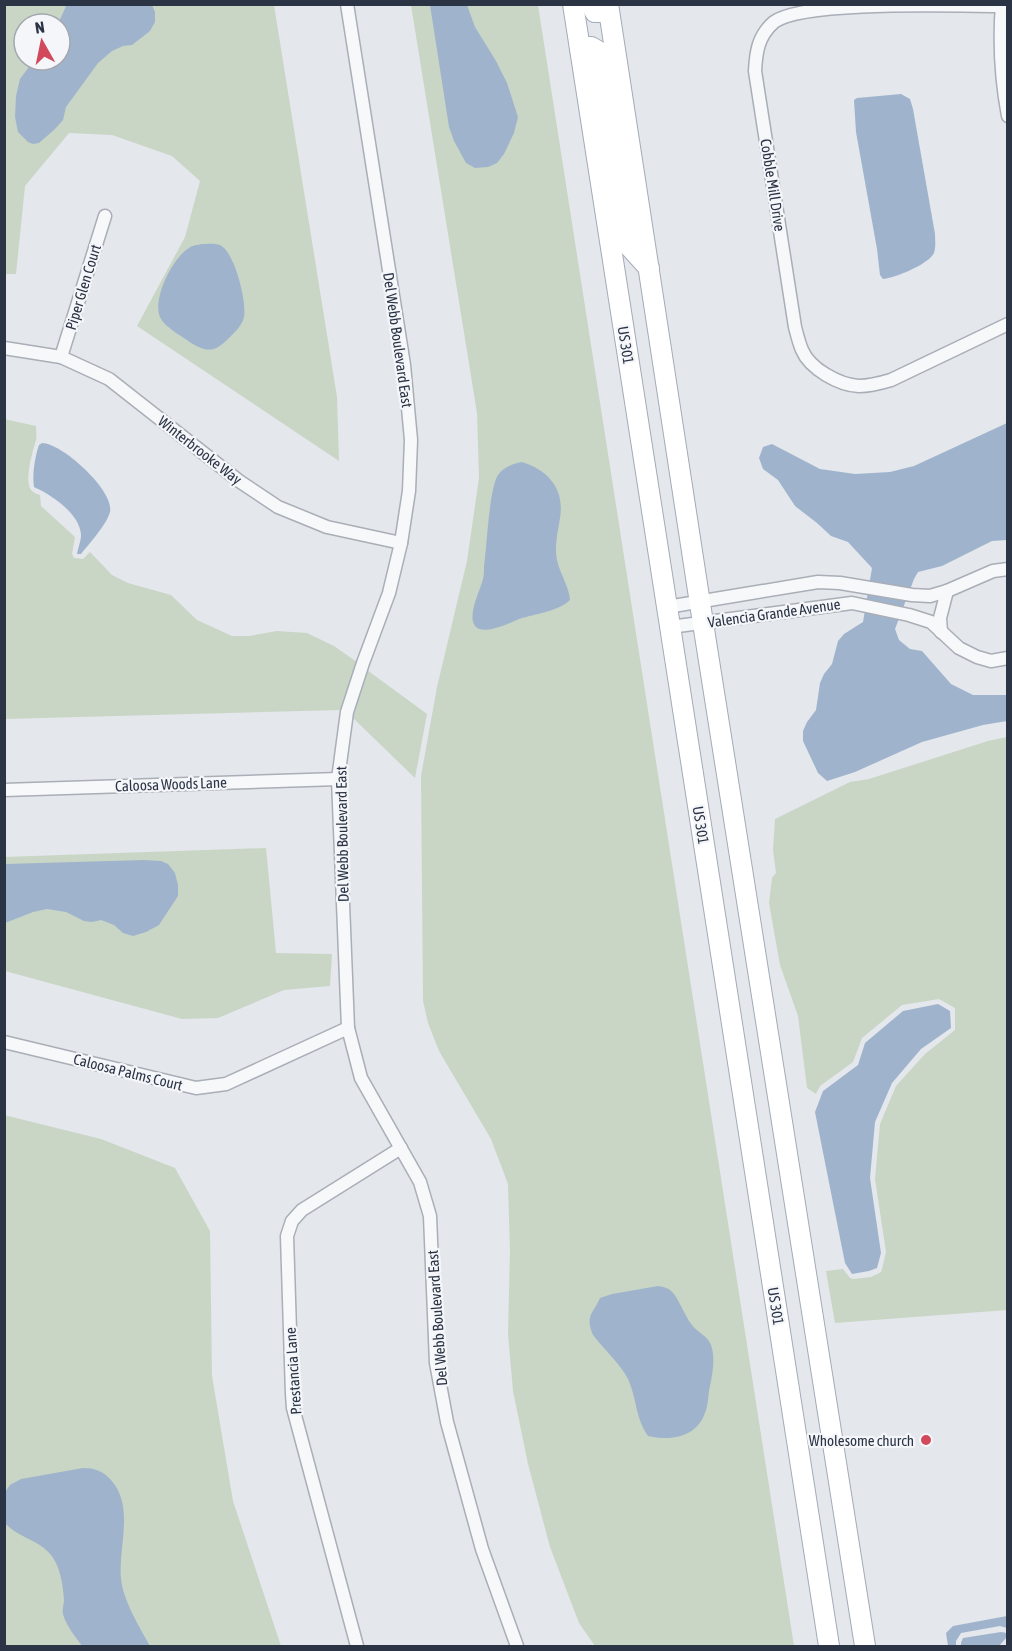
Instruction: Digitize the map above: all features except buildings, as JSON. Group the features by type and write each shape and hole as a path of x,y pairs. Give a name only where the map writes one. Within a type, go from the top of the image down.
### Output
{"main road":[{"name":"US 301","path":"573,4 829,1647"},
{"path":"591,4 595,12 609,8 703,623 865,1647"},
{"path":"580,48 591,47 598,51 629,246 649,268"}],"street":[{"name":"Del Webb Boulevard East","path":"347,4 404,365 411,440 409,491 401,543 389,593 347,712 338,779 348,1028 361,1078 420,1182 430,1216 436,1363 447,1422 482,1549 517,1647"},
{"name":"Cobble Mill Drive","path":"1008,116 1003,90 1002,5 860,5 817,9 775,21 762,37 756,52 755,71 795,327 802,351 815,367 832,378 857,386 872,385 891,380 1008,324"},
{"name":"Piper Glen Court","path":"61,357 105,216"},
{"name":"Winterbrooke Way","path":"4,348 61,357 110,379 239,481 278,507 327,527 401,543"},
{"name":"Valencia Grande Avenue","path":"667,607 818,582 840,582 930,596 993,571 1008,569"},
{"path":"941,632 940,618 947,591"},
{"name":"Valencia Grande Avenue","path":"670,627 852,603 931,622 959,648 977,657 991,661 1008,658"},
{"name":"Caloosa Woods Lane","path":"4,790 338,779"},
{"name":"Caloosa Palms Court","path":"4,1042 196,1088 226,1084 348,1028"},
{"name":"Prestancia Lane","path":"357,1647 293,1408 287,1236 292,1221 302,1210 401,1148"}],"green space":[{"path":"5,5 274,5 337,397 339,461 137,326 185,237 200,181 172,156 112,135 69,133 25,186 16,274 5,274"},
{"path":"411,5 538,5 794,1646 595,1646 579,1623 550,1547 528,1464 513,1391 508,1334 510,1250 508,1184 491,1139 439,1051 428,1023 423,1001 421,776 437,687 467,561 479,478 477,413"},
{"path":"4,419 36,426 29,487 40,495 41,506 75,537 72,554 74,558 83,559 90,552 112,575 128,583 171,595 197,620 232,636 249,636 277,631 307,633 334,646 357,662 341,710 5,719"},
{"path":"367,670 427,714 415,778 352,717"},
{"path":"1007,737 1007,1310 835,1323 826,1271 843,1269 853,1279 871,1277 881,1272 886,1252 875,1179 880,1124 896,1086 925,1054 955,1030 955,1008 939,999 902,1005 862,1038 853,1062 820,1086 816,1094 807,1088 798,1016 780,965 769,903 772,878 776,873 773,850 775,819 850,782 869,779"},
{"path":"266,848 276,953 332,954 330,986 284,990 218,1018 182,1019 5,971 4,857"},
{"path":"4,1115 101,1139 175,1168 210,1231 212,1376 233,1501 281,1646 5,1646"}],"water":[{"path":"67,4 152,5 155,22 150,31 132,45 112,51 98,63 66,107 63,120 39,143 33,144 18,132 15,117 16,96 20,79 25,72 72,72 72,12 63,12"},
{"path":"430,5 467,5 475,27 507,83 518,117 514,133 504,154 497,163 488,167 475,168 466,163 454,141 449,127"},
{"path":"901,94 910,99 913,109 935,234 935,248 934,253 926,262 883,279 880,275 856,132 854,100"},
{"path":"218,244 225,250 235,267 244,301 244,317 235,332 217,348 208,350 191,343 167,326 160,317 158,309 161,290 177,260 190,247"},
{"path":"1007,423 1007,540 992,541 942,566 918,572 895,629 899,640 910,649 922,651 951,684 973,695 1007,695 1007,721 983,725 922,742 855,772 827,781 818,773 803,741 803,731 816,710 820,683 832,664 838,641 844,634 863,622 872,568 848,542 831,536 795,506 778,480 763,469 759,458 763,447 772,444 820,469 855,474 890,472 914,466"},
{"path":"42,443 51,445 74,459 96,481 109,503 110,512 105,522 81,554 77,554 81,535 76,520 57,500 34,487 35,460 39,445"},
{"path":"522,462 540,470 547,476 553,482 560,498 556,555 570,600 560,607 497,628 480,629 473,623 472,617 483,577 492,492 498,475 503,470"},
{"path":"161,861 168,864 175,873 178,885 178,896 159,925 146,932 133,936 101,920 84,921 66,912 47,909 5,923 5,864"},
{"path":"938,1004 950,1011 951,1028 921,1049 892,1083 875,1122 870,1178 881,1253 877,1268 852,1274 845,1263 815,1112 823,1091 858,1065 865,1043 903,1011"},
{"path":"658,1286 667,1288 674,1294 692,1325 710,1342 713,1356 705,1413 701,1421 689,1433 673,1438 648,1436 641,1422 628,1379 593,1335 590,1323 591,1315 600,1298"},
{"path":"83,1468 102,1472 118,1491 124,1514 122,1587 132,1614 150,1646 82,1646 64,1618 62,1582 54,1559 40,1545 5,1523 5,1492 10,1485 21,1479"},
{"path":"1007,1616 1007,1628 1000,1626 961,1633 956,1646 948,1646 946,1633 953,1626"},
{"path":"1007,1633 999,1646 961,1646 963,1638"}],"place":[{"name":"Wholesome church","path":"926,1440"}]}
